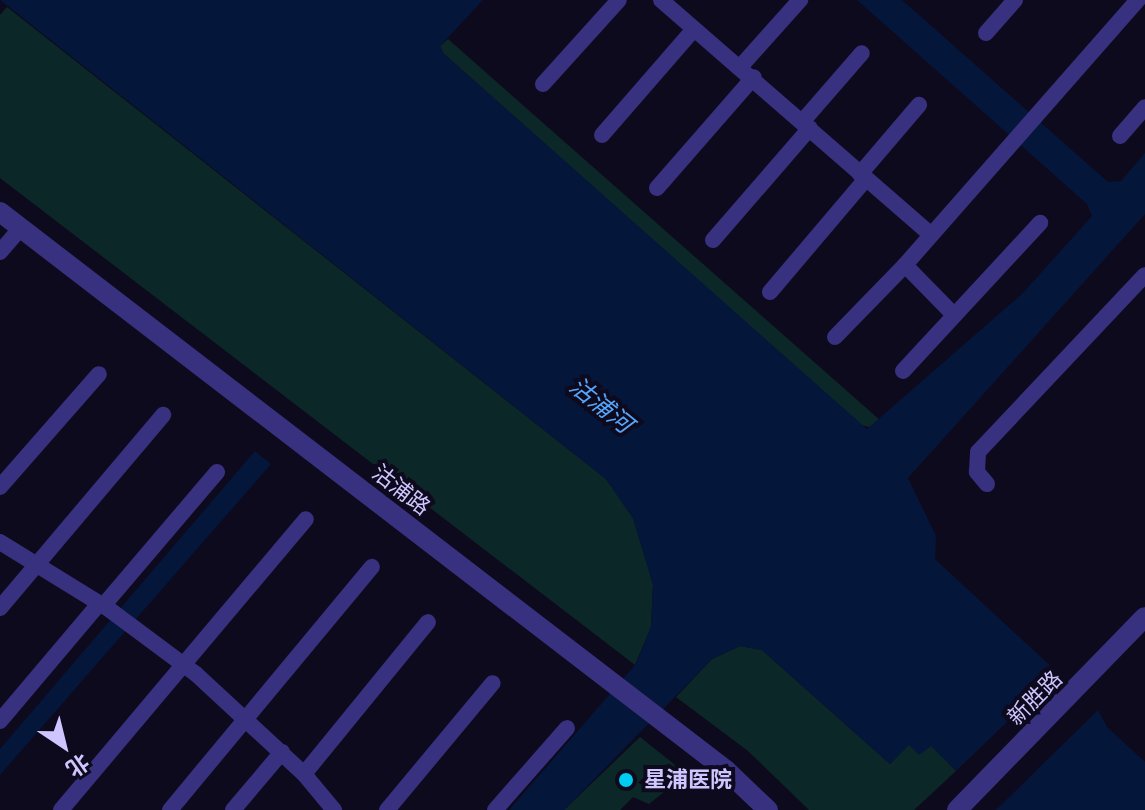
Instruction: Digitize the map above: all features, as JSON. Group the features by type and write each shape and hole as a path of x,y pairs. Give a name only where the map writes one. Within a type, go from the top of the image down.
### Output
{"street":[{"path":"543,84 619,0"},
{"path":"661,0 931,235"},
{"path":"657,188 800,0"},
{"path":"986,33 1015,0"},
{"path":"835,337 905,265 1138,0"},
{"path":"602,135 694,29"},
{"path":"713,240 862,53"},
{"path":"770,292 919,105"},
{"path":"1120,136 1145,107"},
{"name":"沽浦路","path":"0,212 611,681 768,810"},
{"path":"903,371 1040,223"},
{"path":"0,252 21,228"},
{"path":"905,265 954,315"},
{"path":"987,484 977,472 978,452 1145,275"},
{"path":"0,487 99,374"},
{"path":"0,608 163,415"},
{"path":"0,721 104,607 217,472"},
{"path":"61,810 306,519"},
{"path":"0,542 104,607 185,665 282,752 334,810"},
{"path":"170,810 372,567"},
{"name":"新胜路","path":"957,810 1145,617"},
{"path":"304,774 428,622"},
{"path":"387,810 493,683"},
{"path":"495,810 567,728"},
{"path":"233,810 282,752"}],"green space":[{"path":"7,7 606,479 633,518 653,584 651,627 635,665 0,178 0,15"},
{"path":"448,39 881,421 873,428 861,425 443,53 440,46"},
{"path":"740,646 762,650 890,764 909,744 931,745 956,771 914,810 809,810 748,751 676,697 712,659"},
{"name":"星浦医院","path":"640,737 679,768 679,780 649,804 633,797 620,810 564,810"}],"water":[{"name":"沽浦河","path":"0,0 483,0 440,46 443,53 867,429 1022,294 1092,216 1087,204 857,0 902,0 1108,182 1121,181 1145,153 1145,214 908,478 936,536 935,559 1098,710 1107,727 1145,762 1145,810 996,810 931,746 919,755 909,745 890,764 762,650 740,646 712,659 564,810 509,810 636,664 651,627 653,584 633,518 606,479"},
{"path":"255,451 271,464 0,775 0,749"}],"pier":[{"path":"1058,673 1098,710 996,810 956,771"}],"place":[{"name":"星浦医院","path":"626,780"}]}
